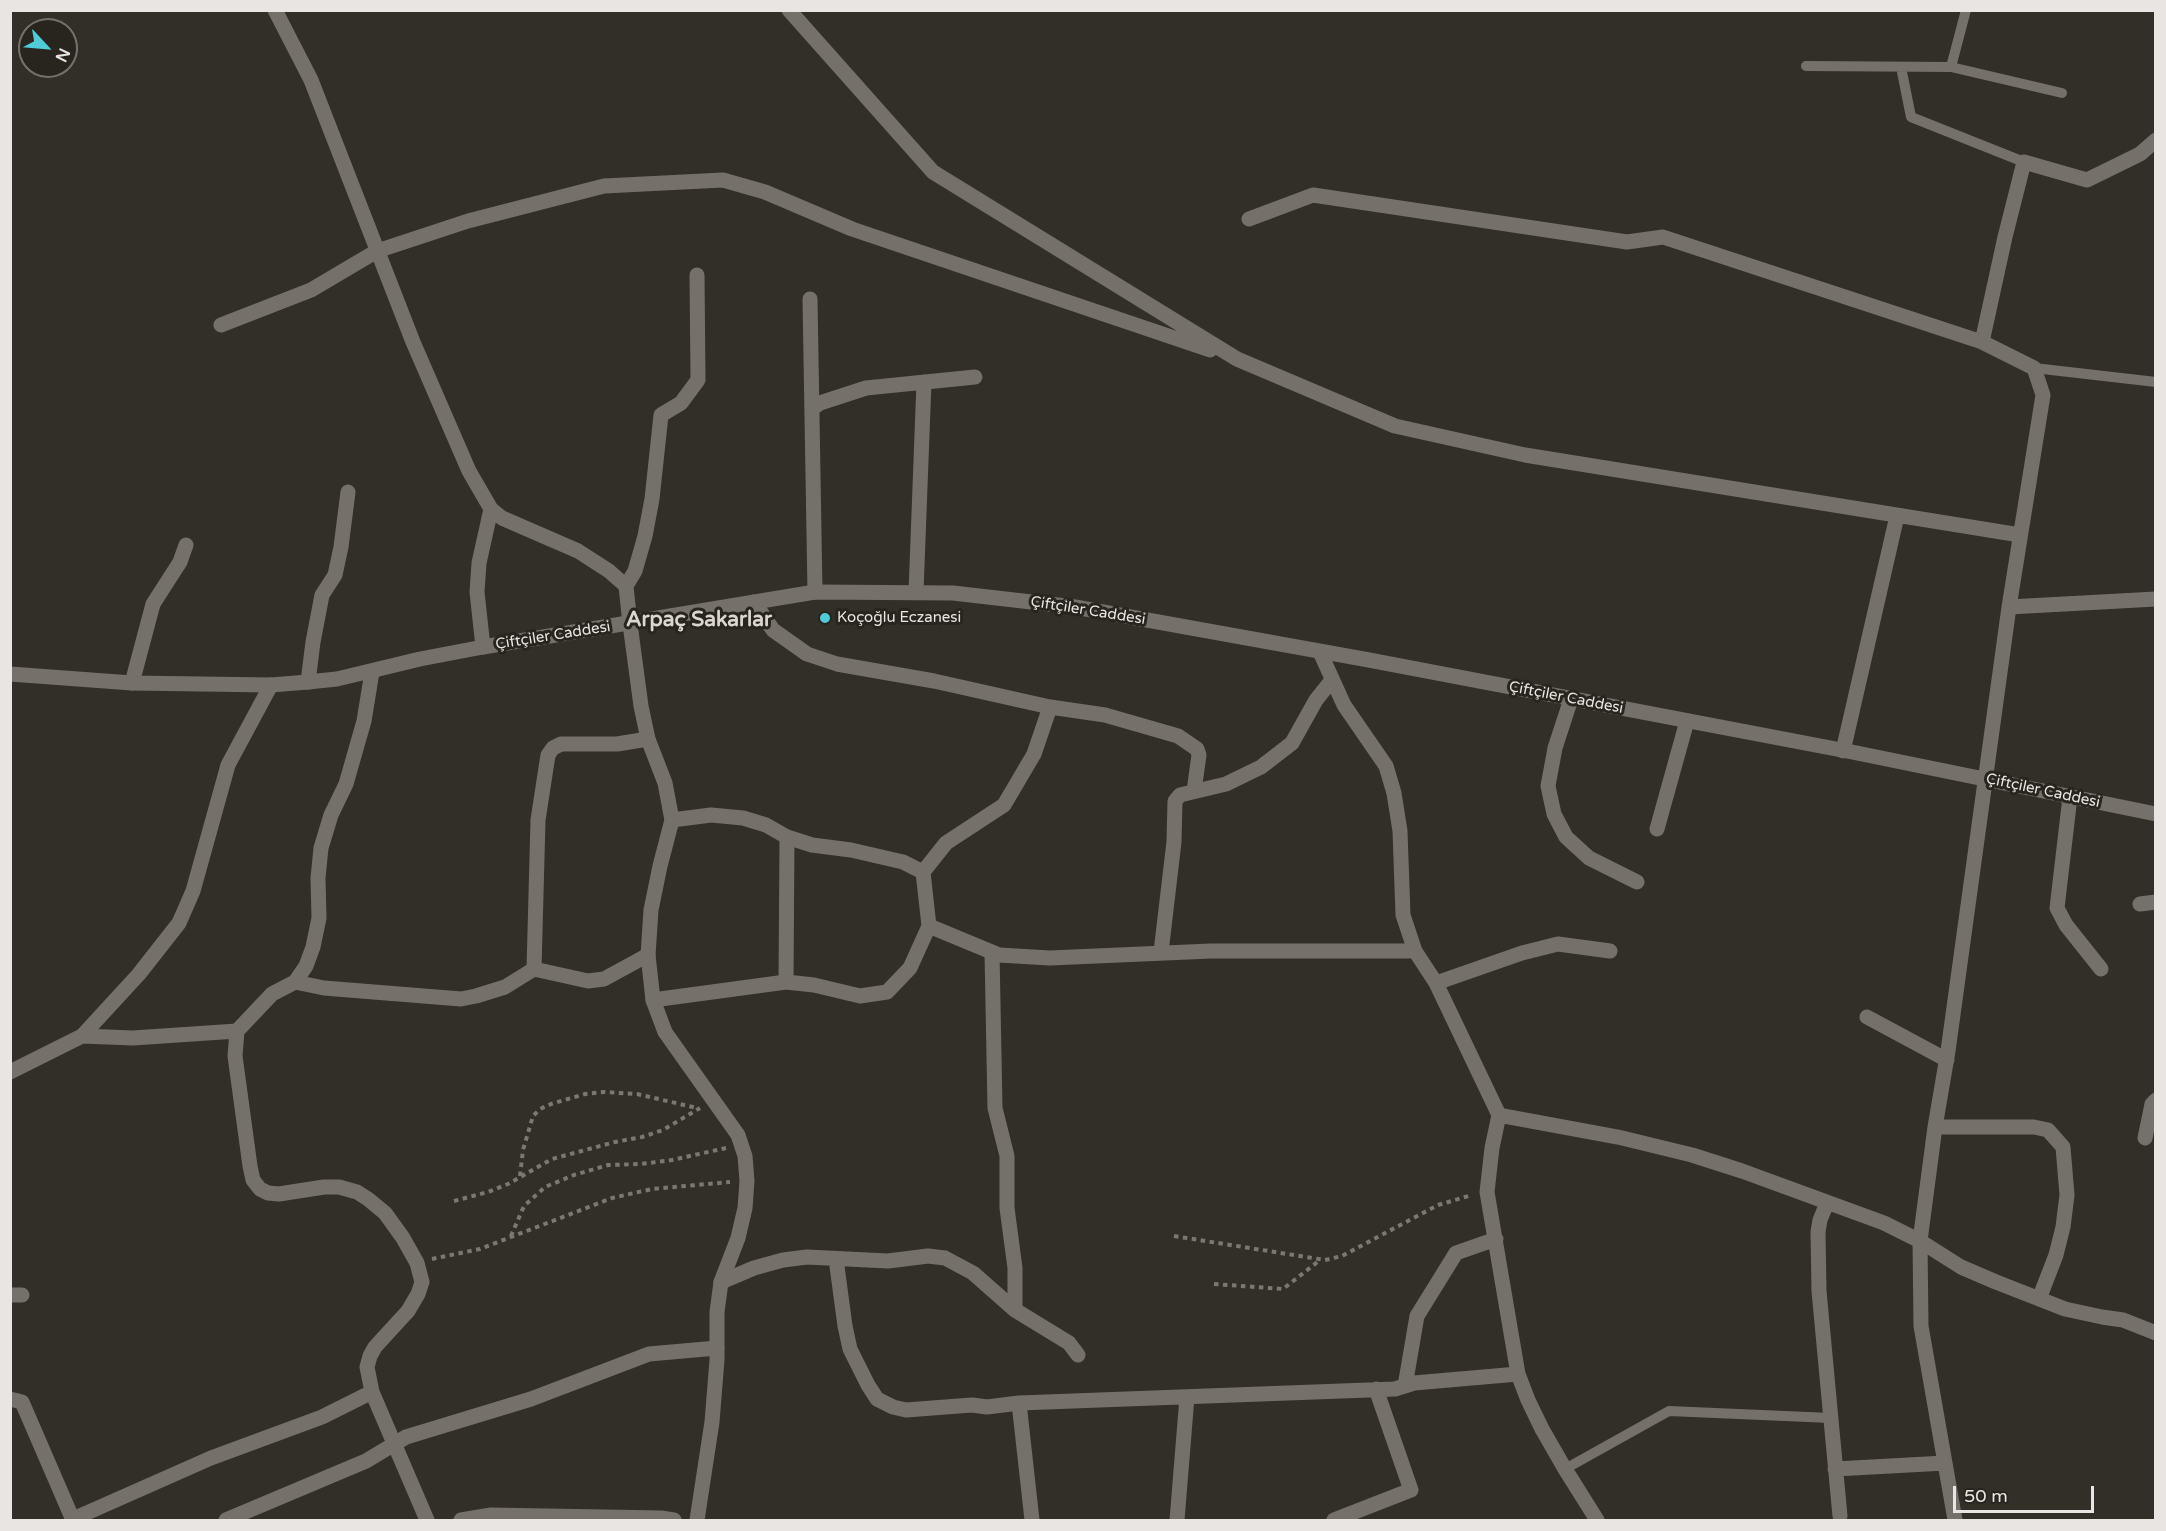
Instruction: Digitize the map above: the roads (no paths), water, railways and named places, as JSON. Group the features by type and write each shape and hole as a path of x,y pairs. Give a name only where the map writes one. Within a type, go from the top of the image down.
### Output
{"street":[{"path":"275,10 311,80 439,405 469,471 491,509 502,518 578,551 609,571 626,586"},
{"path":"789,10 933,172 1237,359"},
{"path":"1982,342 2024,162 2087,180 2140,153 2156,140"},
{"path":"221,324 311,290 377,251 468,221 604,186 723,180 765,192 852,228 1237,359 1395,426 1525,455 2020,536"},
{"path":"1249,219 1313,195 1627,242 1663,237 1982,342 2034,368 2043,395 2009,607 1920,1241 1921,1326 1955,1521"},
{"path":"697,275 698,380 681,403 661,415 652,499 645,536 635,571 626,586 641,706 648,739 665,783 672,820 651,910 648,955 653,999 665,1032 738,1135 747,1181 745,1208 738,1238 721,1282 717,1312 712,1422 697,1521"},
{"path":"810,299 815,592"},
{"path":"812,409 820,403 866,388 975,377"},
{"path":"916,592 924,382"},
{"path":"308,682 322,595 335,574 341,547 348,492"},
{"path":"483,647 477,592 479,563 491,509"},
{"path":"1843,751 1897,516"},
{"path":"132,683 153,604 180,562 186,545"},
{"name":"Çiftçiler Caddesi","path":"10,675 132,683 271,685 308,682 337,679 483,647 815,592 953,593 1075,607 1320,652 1843,751 2156,814"},
{"path":"2009,607 2156,599"},
{"path":"754,602 773,630 807,654 837,664 1105,716 1178,736 1197,749 1199,755 1194,791"},
{"path":"1320,652 1344,705 1386,766 1400,831 1403,915 1415,951 1436,983 1499,1115 1492,1148 1487,1192 1518,1374 1528,1400 1564,1470 1597,1521"},
{"path":"372,672 364,721 346,784 331,815 321,848 318,878 319,918 313,947 306,966 295,982 272,994 237,1031 236,1056 250,1166 253,1180 260,1189 268,1193 279,1194 339,1187 357,1192 385,1213 417,1263 422,1282 418,1294 408,1311 375,1347 368,1367 372,1392 427,1521"},
{"path":"1161,952 1174,842 1175,801 1180,795 1226,784 1261,767 1292,743 1316,700 1332,680"},
{"path":"10,1072 82,1036 139,974 179,923 193,891 228,765 271,685"},
{"path":"1572,699 1555,748 1548,786 1554,814 1566,837 1588,858 1638,882"},
{"path":"653,999 786,982 814,985 860,996 887,992 910,968 929,926 923,872 946,843 1004,805 1034,753 1050,707"},
{"path":"1658,829 1687,721"},
{"path":"534,969 538,820 548,755 553,748 561,744 617,744 648,739"},
{"path":"2070,797 2057,908 2066,925 2101,969"},
{"path":"672,820 711,815 743,818 766,825 787,837 812,845 851,850 903,862 923,872"},
{"path":"786,982 787,837"},
{"path":"929,926 999,955 1050,958 1161,952 1415,951"},
{"path":"1436,983 1522,953 1558,944 1610,951"},
{"path":"992,952 995,1108 1007,1156 1007,1208 1015,1268 1015,1310"},
{"path":"295,982 324,988 461,999 490,993 505,987 534,969 588,981 604,979 648,955"},
{"path":"1867,1017 1947,1060"},
{"path":"82,1036 133,1038 237,1031"},
{"path":"2145,1138 2152,1104 2156,1100"},
{"path":"1499,1115 1618,1137 1692,1155 1884,1224 1920,1241 1961,1267 2065,1309 2123,1320 2156,1333"},
{"path":"1935,1127 2034,1127 2048,1130 2063,1147 2067,1195 2063,1227 2056,1255 2039,1299"},
{"path":"1827,1203 1818,1232 1818,1269 1840,1516"},
{"path":"1405,1386 1417,1316 1456,1253 1496,1239"},
{"path":"721,1282 754,1268 783,1260 807,1257 888,1261 928,1256 945,1258 973,1273 1015,1310 1056,1333 1069,1343 1078,1355"},
{"path":"836,1259 850,1349 867,1385 877,1399 893,1407 906,1410 972,1405 987,1407 1018,1403 1376,1389 1414,1383 1518,1374"},
{"path":"226,1521 366,1461 406,1437 531,1399 649,1353 717,1347"},
{"path":"1334,1521 1411,1490 1376,1389"},
{"path":"10,1399 22,1402 73,1520 211,1458 322,1417 372,1392"},
{"path":"1177,1521 1187,1396"},
{"path":"1018,1403 1032,1521"},
{"path":"1835,1469 1945,1462"},
{"path":"461,1521 491,1515 661,1518 674,1521"}],"lane":[{"path":"1951,67 1966,10"},
{"path":"1806,66 1951,67 2062,93"},
{"path":"1901,67 1911,117 2024,162"},
{"path":"2034,368 2156,382"},
{"path":"1564,1470 1669,1411 1831,1418"}],"place":[{"name":"Koçoğlu Eczanesi","path":"825,618"}],"district":[{"name":"Arpaç Sakarlar","path":"699,620"}]}
